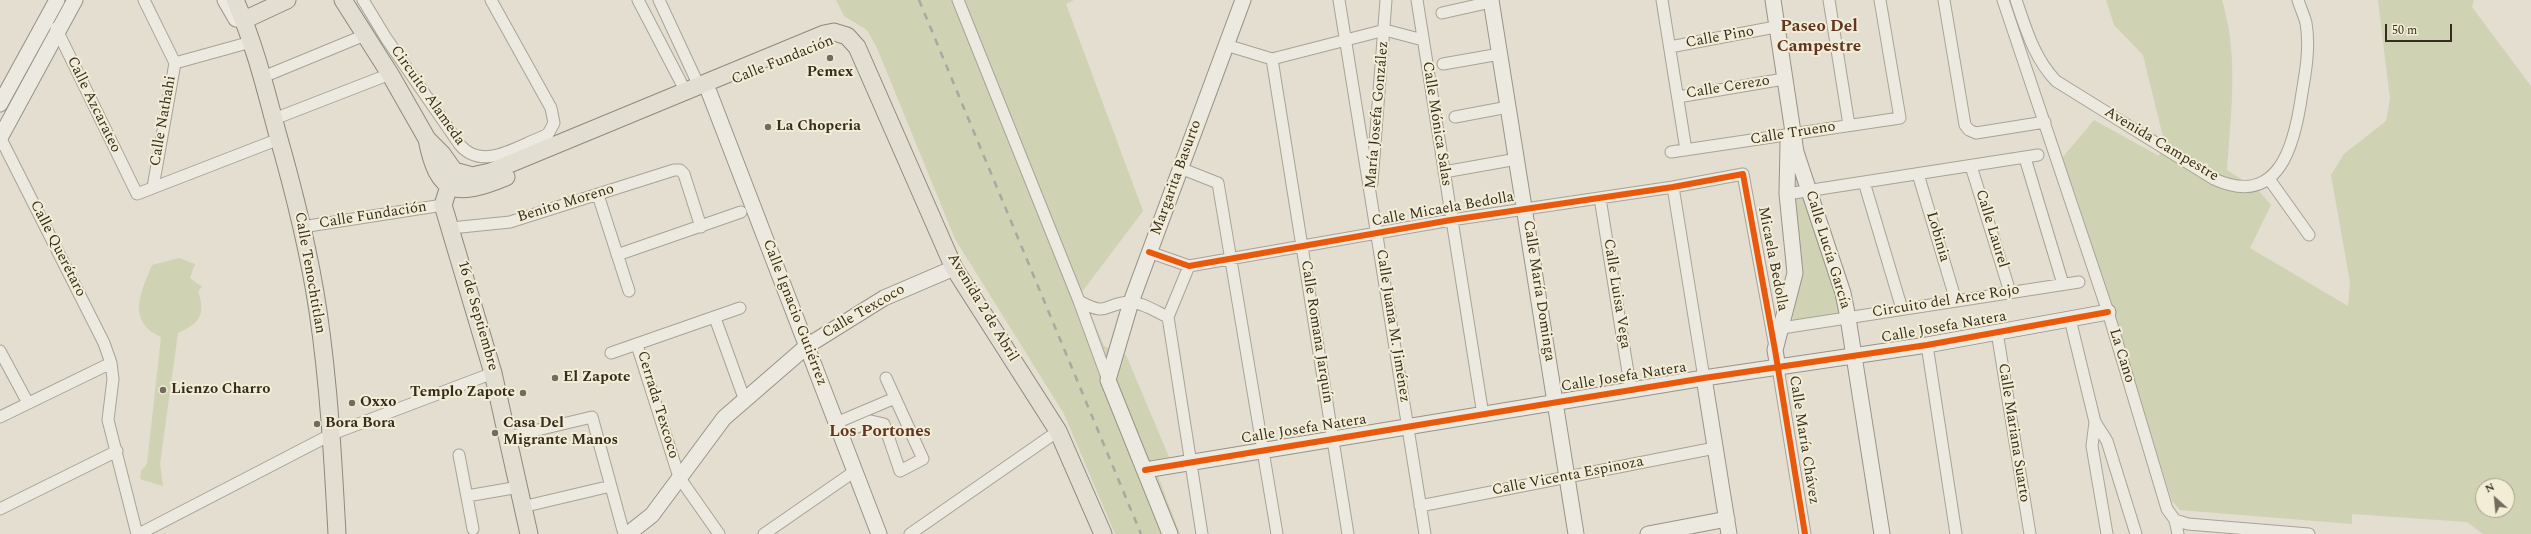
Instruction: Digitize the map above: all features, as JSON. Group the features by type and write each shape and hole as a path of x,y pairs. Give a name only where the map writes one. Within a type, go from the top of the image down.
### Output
{"main road":[{"name":"Calle Tenochtitlan","path":"235,0 244,20 264,78 302,227 318,311 332,434 337,534"},
{"path":"343,0 390,74 427,139 431,159 440,176 451,179 443,205"},
{"path":"244,20 279,2"},
{"name":"Calle Fundación","path":"847,36 832,40 696,90 490,172 451,179 459,190 472,190 639,122 696,90 824,34 834,32 847,36"},
{"name":"Avenida 2 de Abril","path":"847,36 857,47 954,268 1058,431 1103,534"},
{"name":"16 de Septiembre","path":"443,205 493,373 529,534"}],"street":[{"path":"0,104 57,0"},
{"path":"0,137 75,0"},
{"path":"144,0 175,63"},
{"path":"225,0 236,19 244,20"},
{"name":"Circuito Alameda","path":"364,0 386,38 460,144 470,155 482,158 542,137 548,134 554,123 551,108 491,0"},
{"path":"638,0 696,90"},
{"path":"659,0 696,90"},
{"path":"958,0 1079,301 1108,380 1170,534"},
{"name":"Margarita Basurto","path":"1108,380 1131,302 1243,0"},
{"name":"Calle Juana M. Jiménez","path":"1339,0 1344,41 1377,234 1425,534"},
{"name":"María Josefa González","path":"1371,199 1385,30 1386,0"},
{"name":"Calle Mónica Salas","path":"1417,0 1483,415"},
{"path":"1662,0 1686,150"},
{"path":"1764,0 1778,80 1790,134"},
{"path":"1773,0 1790,134"},
{"path":"1829,0 1849,125"},
{"name":"Calle Trueno","path":"1671,152 1900,118 1880,0"},
{"path":"1944,0 1965,125 1969,130 1976,133 2045,122"},
{"name":"La Cano","path":"2004,0 2108,312 2167,509 2175,520 2178,534"},
{"name":"Avenida Campestre","path":"2016,0 2034,49 2043,68 2056,81 2214,179 2228,186 2243,187 2269,179 2282,166 2289,152 2300,110 2307,62 2306,23 2298,0"},
{"path":"1442,13 1491,1"},
{"name":"Calle María Dominga","path":"1491,1 1576,534"},
{"name":"Calle Azcarateo","path":"49,16 137,194 153,187"},
{"name":"Calle Pino","path":"1670,47 1770,28"},
{"path":"1226,45 1272,59 1385,30 1423,40"},
{"path":"264,78 365,35"},
{"name":"Calle Nathahi","path":"153,187 175,63 252,42"},
{"path":"1443,64 1500,54"},
{"name":"Calle Romana Jarquín","path":"1272,59 1348,534"},
{"path":"274,119 390,74"},
{"name":"Calle Cerezo","path":"1678,97 1778,80"},
{"name":"Calle Ignacio Gutiérrez","path":"696,90 807,346 879,534"},
{"path":"1454,117 1508,107"},
{"name":"Calle Lucía García","path":"1790,134 1843,293 1882,534"},
{"name":"Calle María Chávez","path":"1790,134 1787,194 1795,273 1782,328 1775,350 1805,534"},
{"name":"Calle Querétaro","path":"0,137 104,343 111,363 113,379 108,420 138,534"},
{"path":"153,187 279,139"},
{"path":"1787,194 2038,155"},
{"path":"2025,158 2063,284"},
{"path":"1444,172 1517,159"},
{"name":"Calle Laurel","path":"1971,166 2010,292"},
{"path":"1180,168 1218,183 1277,534"},
{"name":"Benito Moreno","path":"450,228 510,222 674,170 680,170 684,174 701,228"},
{"name":"Calle Micaela Bedolla","path":"1189,266 1451,220 1673,187 1743,174"},
{"name":"Micaela Bedolla","path":"1743,174 1775,350"},
{"name":"Lobinia","path":"1918,174 1956,301"},
{"path":"2269,179 2309,234"},
{"path":"1864,182 1902,309"},
{"path":"1673,187 1729,534"},
{"path":"598,195 629,291"},
{"name":"Calle Luisa Vega","path":"1600,198 1631,391"},
{"name":"Calle Fundación","path":"302,227 443,205"},
{"path":"617,256 701,228 741,212"},
{"path":"1149,252 1189,266 1168,316 1202,534"},
{"name":"Calle Texcoco","path":"628,534 652,515 724,418 744,398 807,346 884,298 954,268"},
{"name":"Circuito del Arce Rojo","path":"1782,328 2079,282"},
{"path":"1079,301 1093,308 1106,310 1131,302 1168,316"},
{"name":"Cerrada Texcoco","path":"719,534 679,477 637,345 740,308"},
{"name":"Calle Josefa Natera","path":"1145,470 1704,378 1927,345 2108,312"},
{"path":"715,318 744,398"},
{"path":"2070,319 2096,422 2107,441 2136,534"},
{"name":"Calle Mariana Suarto","path":"1997,332 2030,534"},
{"path":"611,353 637,345"},
{"path":"1927,345 1956,534"},
{"path":"0,351 28,403"},
{"path":"0,417 111,363"},
{"path":"138,534 332,434 493,373"},
{"path":"838,428 871,421 884,424 900,471 923,459 886,378"},
{"path":"838,428 895,398"},
{"path":"508,437 592,417 624,534"},
{"path":"2096,422 2092,446 2107,534"},
{"path":"910,534 1058,431"},
{"name":"Calle Vicenta Espinoza","path":"1420,506 1715,448"},
{"path":"0,509 117,451"},
{"path":"459,454 473,529"},
{"path":"764,534 855,471"},
{"path":"522,507 611,486"},
{"path":"467,496 518,487"},
{"path":"1648,534 1727,519"},
{"path":"2175,520 2188,524 2309,534"}],"green space":[{"path":"836,0 1074,0 1066,4 1143,211 1082,292 1104,346 1126,355 1169,457 1152,460 1180,534 1115,534 1064,414 955,239 877,48 867,30 844,16"},
{"path":"2106,0 2222,0 2231,42 2232,63 2232,105 2227,170 2258,190 2271,205 2250,248 2348,306 2350,282 2331,175 2344,154 2386,121 2390,99 2378,0 2474,0 2472,7 2531,86 2531,534 2483,534 2467,522 2352,514 2352,524 2180,510 2172,501 2078,202 2062,158 2094,120 2159,156 2163,137 2143,55 2114,25"},
{"path":"1794,159 1832,278 1840,316 1792,321 1801,278 1790,203"},
{"name":"Lienzo Charro","path":"179,258 195,264 190,278 202,287 198,291 201,312 196,322 192,326 178,333 160,464 163,486 140,479 141,471 147,464 161,337 150,330 143,323 139,305 144,285 152,265"}],"railway":[{"path":"919,0 1141,534"}],"cycle path":[{"path":"1149,252 1189,266 1451,220 1673,187 1743,174 1775,350 1805,534"},
{"path":"1145,470 1704,378 1927,345 2108,312"}],"place":[{"name":"Pemex","path":"830,58"},
{"name":"La Choperia","path":"768,127"},
{"name":"El Zapote","path":"555,378"},
{"name":"Lienzo Charro","path":"163,390"},
{"name":"Templo Zapote","path":"523,393"},
{"name":"Oxxo","path":"352,403"},
{"name":"Bora Bora","path":"317,424"},
{"name":"Casa Del Migrante Manos","path":"495,433"}],"district":[{"name":"Paseo Del Campestre","path":"1819,38"},
{"name":"Los Portones","path":"880,433"}]}
